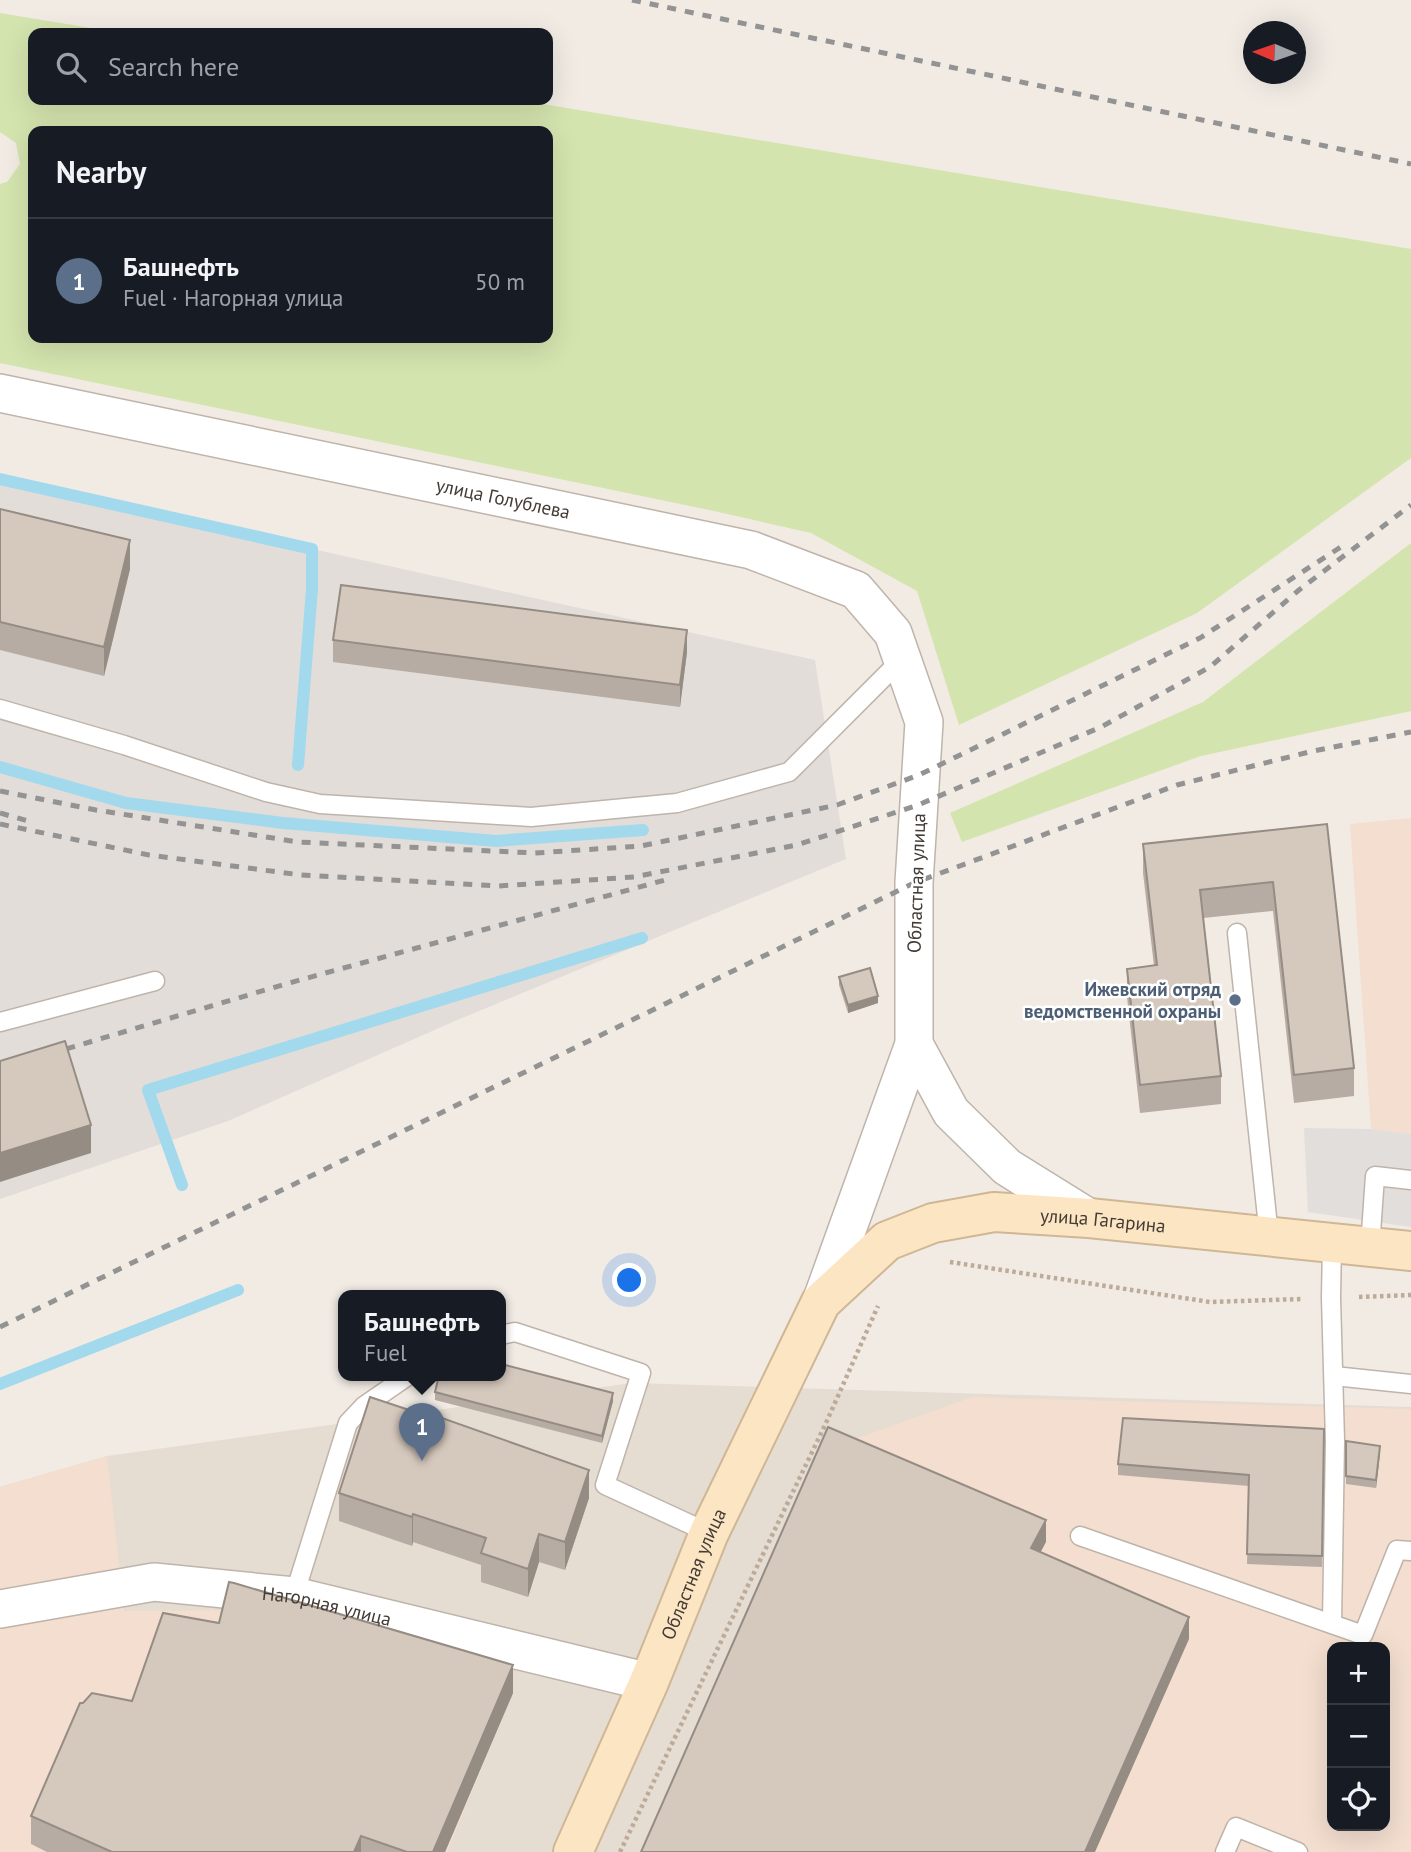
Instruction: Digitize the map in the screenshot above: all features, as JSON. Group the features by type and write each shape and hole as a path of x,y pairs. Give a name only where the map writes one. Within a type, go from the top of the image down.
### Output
{"main road":[{"name":"улица Гагарина","path":"821,1301 887,1241 933,1223 994,1212 1089,1218 1411,1251"},
{"name":"Областная улица","path":"573,1852 649,1682 709,1533 821,1301"}],"street":[{"name":"улица Голублева","path":"0,393 751,550 856,590 893,633 923,722"},
{"name":"Областная улица","path":"914,1044 914,883 923,722"},
{"path":"914,1044 951,1111 1007,1167 1089,1218"},
{"path":"821,1301 914,1044"},
{"name":"Нагорная улица","path":"0,1609 154,1582 294,1596 649,1682"}],"lane":[{"path":"0,709 124,745 266,792 320,804 531,817 677,803 789,772 902,659"},
{"path":"1237,933 1269,1236"},
{"path":"0,1021 155,981"},
{"path":"1370,1247 1375,1176 1411,1180"},
{"path":"1332,1243 1335,1441 1332,1624"},
{"path":"506,1334 515,1332 641,1373 598,1483 709,1533"},
{"path":"1334,1376 1411,1384"},
{"path":"294,1596 348,1423 364,1406 400,1381"},
{"path":"364,1406 390,1414"},
{"path":"1080,1536 1363,1635 1398,1550 1411,1551"},
{"path":"1225,1852 1237,1827 1298,1852"}],"path":[{"path":"938,1260 1210,1302 1411,1295"},
{"path":"620,1852 826,1423 879,1304"}],"shaded area":[{"path":"0,480 815,660 846,859 455,1021 228,1121 0,1199"},
{"path":"1411,818 1411,1134 1371,1129 1350,824"},
{"path":"1304,1128 1371,1129 1411,1134 1411,1227 1308,1212"},
{"path":"632,1383 1411,1407 1411,1852 0,1852 0,1487 107,1456"},
{"path":"972,1397 1411,1409 1411,1852 651,1852 828,1449"},
{"path":"107,1456 124,1611 229,1610 513,1693 447,1852 0,1852 0,1487"}],"green space":[{"path":"0,13 91,28 28,28 28,105 549,105 1411,249 1411,458 1197,613 959,725 917,591 811,533 0,363 0,184 7,182 20,164 16,143 0,132"},
{"path":"1411,543 1411,711 1201,756 962,842 950,813 1203,702"}],"building":[{"path":"0,509 130,540 104,647 0,622"},
{"path":"341,585 687,630 680,685 333,640"},
{"path":"1327,824 1354,1068 1294,1075 1273,882 1200,890 1221,1076 1140,1085 1127,969 1157,965 1143,844"},
{"path":"870,968 878,996 848,1005 839,977"},
{"path":"65,1041 91,1125 0,1153 0,1061"},
{"path":"506,1365 613,1393 602,1436 435,1392 438,1381 506,1381"},
{"path":"370,1397 424,1415 425,1412 589,1470 565,1542 539,1534 528,1569 481,1553 486,1538 339,1493"},
{"path":"1123,1418 1324,1429 1322,1556 1247,1554 1249,1475 1118,1464"},
{"path":"828,1427 1046,1520 1031,1548 1189,1617 1085,1852 641,1852"},
{"path":"1346,1441 1380,1446 1376,1480 1346,1476"},
{"path":"229,1582 513,1665 433,1852 407,1852 361,1836 354,1852 112,1852 31,1816 80,1703 92,1693 132,1701 163,1613 219,1623"}],"waterway":[{"path":"0,479 312,549 312,589 298,765"},
{"path":"0,767 126,803 283,823 496,841 643,830"},
{"path":"182,1185 148,1090 642,938"},
{"path":"0,1384 238,1290"}],"railway":[{"path":"632,0 1411,164"},
{"path":"0,824 149,855 301,875 498,886 634,877 797,845 918,805 1101,727 1210,667 1299,590 1411,505"},
{"path":"0,791 96,810 298,842 535,853 641,846 837,805 919,775 1200,638 1347,543"},
{"path":"0,1327 914,883 1177,785 1313,751 1411,732"},
{"path":"0,813 28,821"},
{"path":"49,1054 289,983 665,880"}],"place":[{"name":"Ижевский отряд ведомственной охраны","path":"1235,1000"},
{"name":"Башнефть","path":"422,1461"}]}
